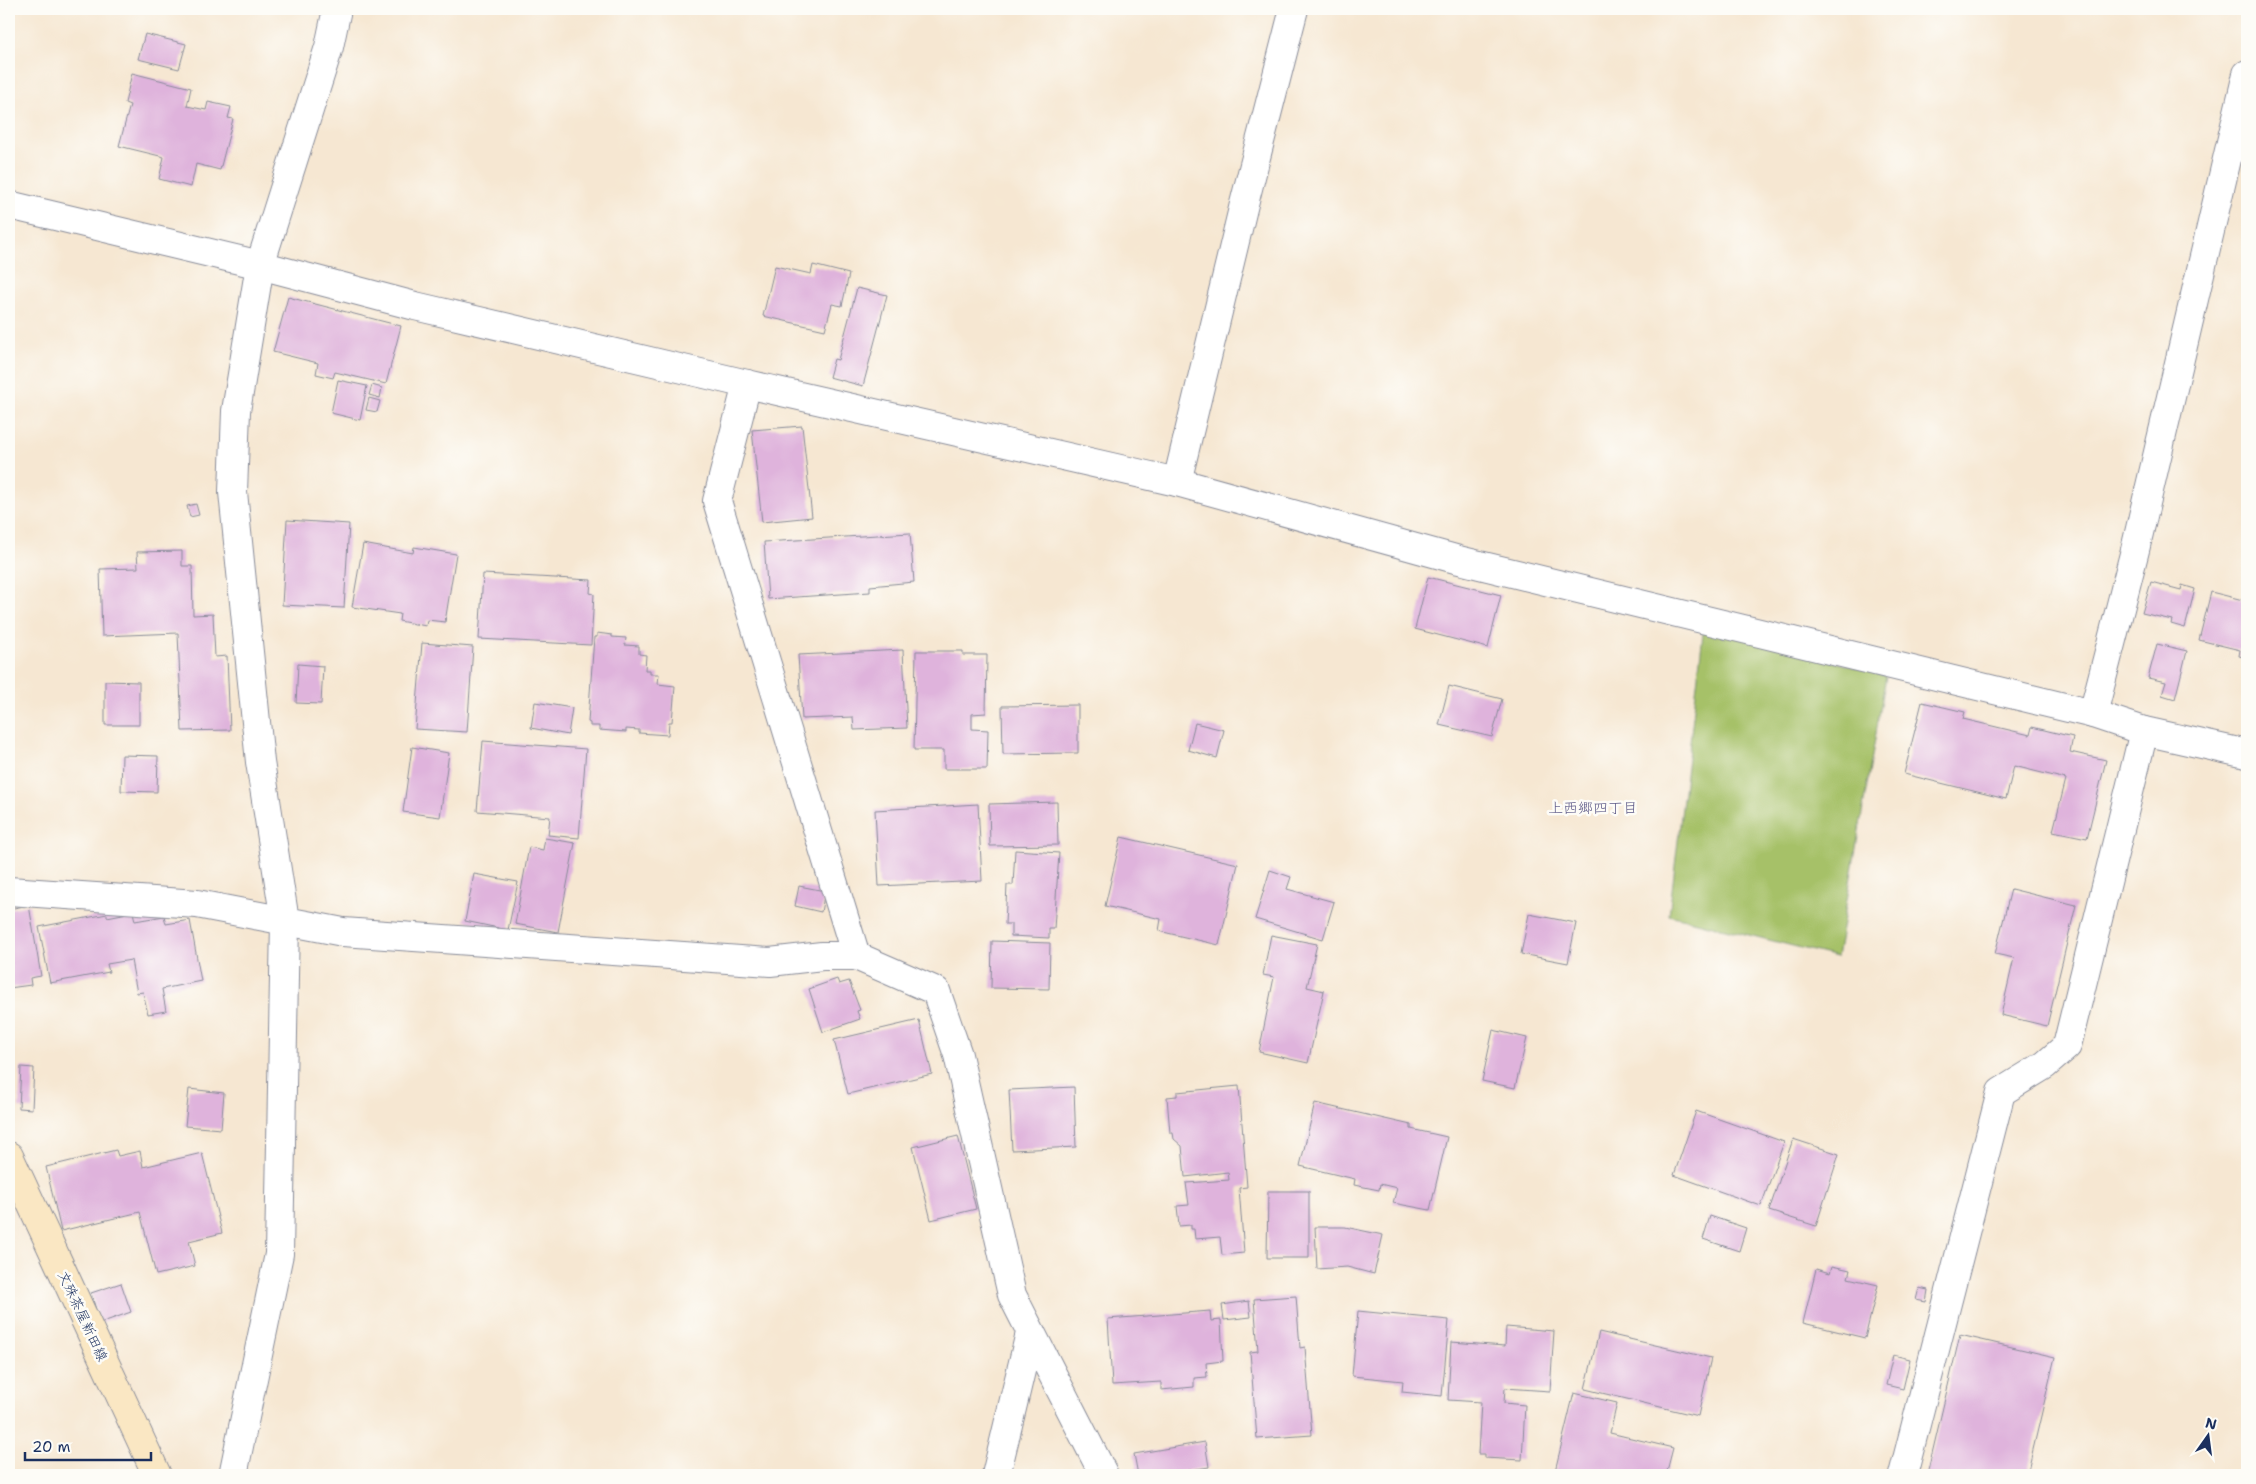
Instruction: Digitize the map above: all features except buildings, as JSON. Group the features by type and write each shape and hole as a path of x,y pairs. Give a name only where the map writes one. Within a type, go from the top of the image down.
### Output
{"main road":[{"name":"文殊茶屋新田線","path":"9,1156 156,1475"}],"street":[{"path":"233,1475 279,1254 286,921 260,762 233,492 236,411 260,265 329,47 337,9"},
{"path":"1177,482 1294,9"},
{"path":"2093,714 2135,550 2247,74"},
{"path":"9,205 260,265 414,306 1177,482 1458,560 2093,714 2144,731 2247,754"},
{"path":"747,384 717,501 856,956"},
{"path":"1903,1475 2001,1092 2044,1065 2067,1046 2144,731"},
{"path":"9,891 197,904 343,932 770,962 822,956 856,956 936,991 958,1055 1012,1295 1104,1475"},
{"path":"996,1475 1030,1332"}],"green space":[{"path":"1704,626 1886,676 1837,957 1669,915"}],"district":[{"name":"上西郷四丁目","path":"1593,808"}]}
